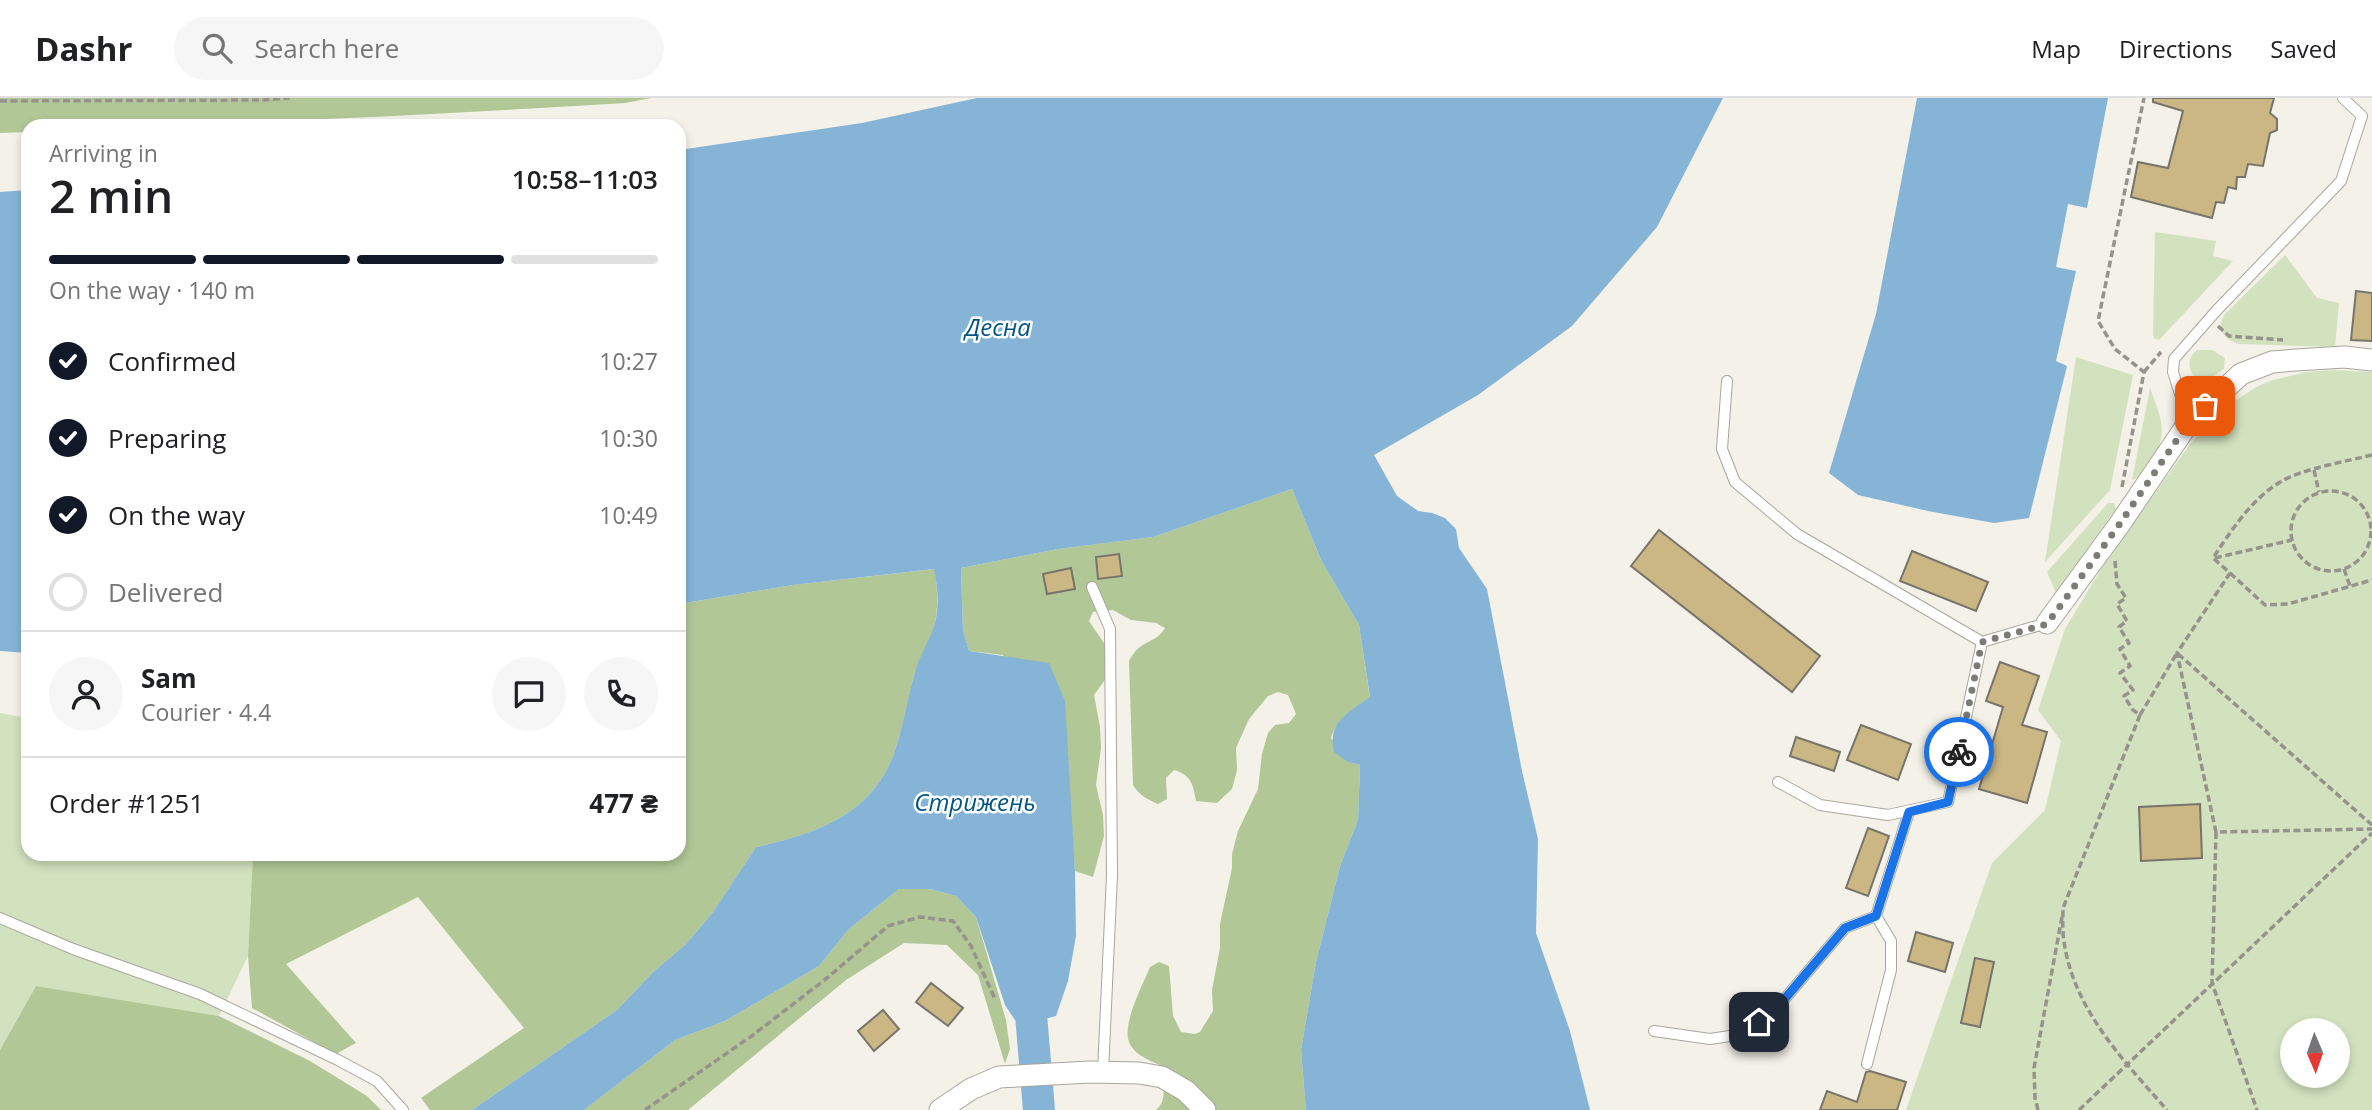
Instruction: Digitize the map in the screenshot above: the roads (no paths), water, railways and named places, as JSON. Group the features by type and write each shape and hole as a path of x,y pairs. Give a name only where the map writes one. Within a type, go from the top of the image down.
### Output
{"street":[{"path":"2047,624 2189,422 2241,373 2272,362 2344,357 2372,360"},
{"path":"940,1110 971,1089 999,1077 1097,1072 1139,1073 1162,1077 1186,1091 1205,1110"}],"lane":[{"path":"2189,422 2173,372 2174,359 2341,181 2362,117 2343,98"},
{"path":"1727,381 1722,449 1735,482 1797,534 1982,642 2047,624"},
{"path":"1091,586 1110,629 1112,875 1097,1072"},
{"path":"1778,782 1820,805 1888,815 1948,802 1982,642"},
{"path":"1867,1064 1891,970 1891,941 1876,916 1909,812"},
{"path":"1654,1031 1710,1039 1743,1034 1776,1009 1845,928 1876,916"},
{"path":"0,918 73,949 200,994 377,1081 403,1110"}],"water":[{"name":"Десна","path":"977,98 1723,98 1657,227 1572,326 1478,395 1374,455 1397,496 1418,511 1445,518 1456,529 1459,548 1487,589 1538,839 1536,933 1570,1031 1590,1110 1306,1110 1301,1050 1316,962 1340,866 1358,820 1360,765 1348,762 1334,752 1334,733 1341,719 1370,697 1359,625 1321,560 1292,489 1153,537 1058,549 961,568 963,630 969,651 1049,663 1065,701 1076,936 1068,981 1056,1016 1032,1022 1015,1020 1005,1005 976,917 956,896 930,889 899,889 849,929 819,966 725,1021 675,1040 584,1110 472,1110 617,1010 653,972 686,944 713,912 756,847 799,836 838,819 855,808 883,777 893,756 915,672 936,617 934,569 793,585 686,603 686,149 862,123"},
{"path":"1917,98 2108,98 2087,208 2068,204 2056,267 2076,271 2056,361 2067,366 2029,518 1994,523 1928,511 1858,495 1829,473 1876,314"},
{"path":"21,190 21,652 0,651 0,192"}],"waterway":[{"name":"Стрижень","path":"1028,979 1039,1110"}]}
